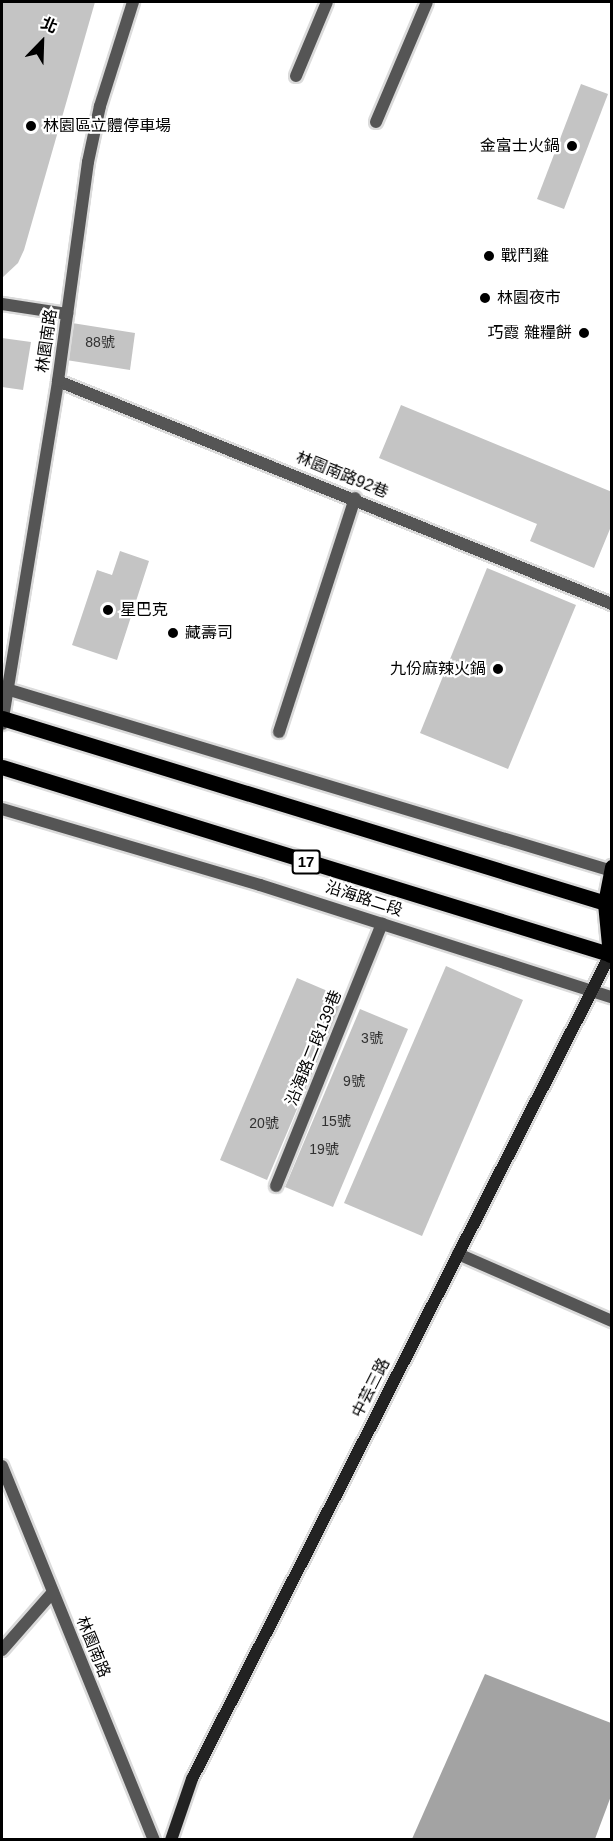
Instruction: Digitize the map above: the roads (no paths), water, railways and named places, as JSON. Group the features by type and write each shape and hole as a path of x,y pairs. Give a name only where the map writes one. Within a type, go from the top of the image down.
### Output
{"main road":[{"path":"2,720 608,904"},
{"name":"沿海路二段","path":"2,767 611,954"},
{"path":"611,870 608,904 611,954"}],"street":[{"name":"林園南路","path":"2,720 5,689 58,381 88,162 100,106 133,2"},
{"path":"296,76 327,2"},
{"path":"376,122 427,2"},
{"path":"2,304 67,315"},
{"name":"林園南路92巷","path":"58,381 355,498 612,604"},
{"path":"279,732 355,498"},
{"path":"5,689 611,870"},
{"name":"沿海路二段","path":"2,809 382,924 612,997"},
{"name":"沿海路二段139巷","path":"276,1186 382,924"},
{"name":"中芸三路","path":"171,1839 192,1779 590,991 611,954"},
{"path":"458,1254 612,1321"},
{"name":"林園南路","path":"2,1466 154,1839"},
{"path":"2,1650 53,1592"}],"place":[{"name":"林園區立體停車場","path":"31,126"},
{"name":"金富士火鍋","path":"572,146"},
{"name":"戰鬥雞","path":"489,256"},
{"name":"林園夜市","path":"485,298"},
{"name":"巧霞 雜糧餅","path":"584,333"},
{"name":"星巴克","path":"108,610"},
{"name":"藏壽司","path":"173,633"},
{"name":"九份麻辣火鍋","path":"498,669"}]}
